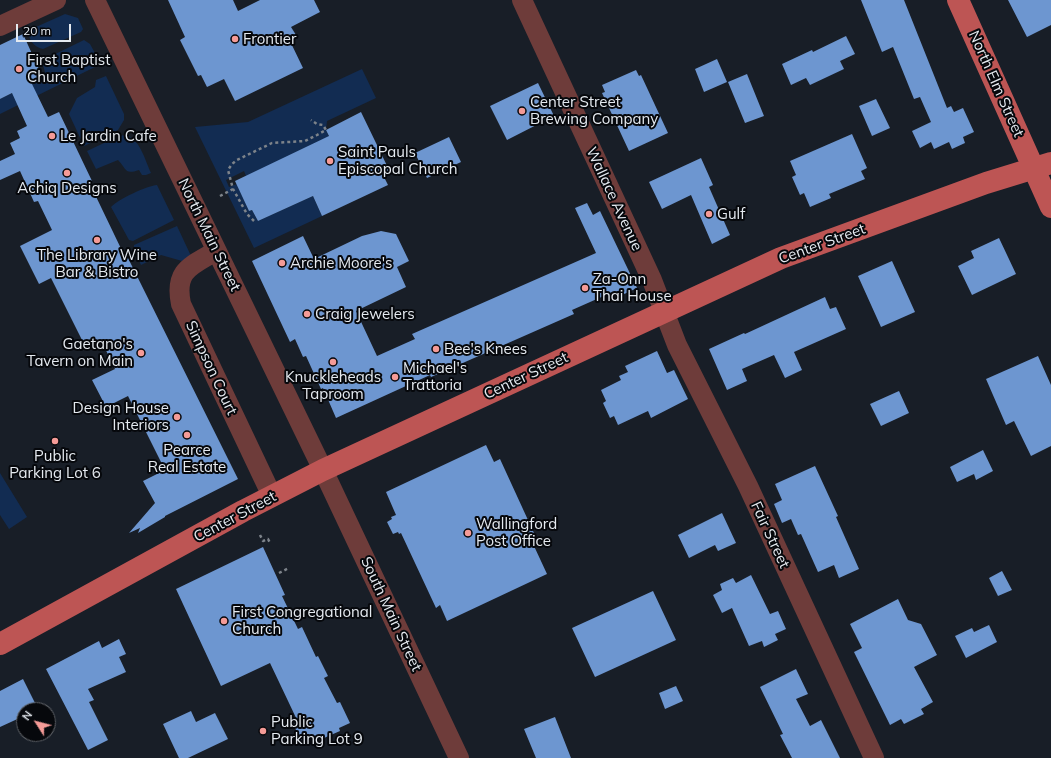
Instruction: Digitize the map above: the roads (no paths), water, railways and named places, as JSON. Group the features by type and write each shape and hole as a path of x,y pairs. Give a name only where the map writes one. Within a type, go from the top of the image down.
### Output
{"main road":[{"name":"North Elm Street","path":"958,0 1042,166 1051,208"},
{"name":"Center Street","path":"0,644 272,496 323,470 780,258 986,183 1042,166"}],"street":[{"path":"0,26 56,0"},
{"name":"North Main Street","path":"95,0 323,470"},
{"name":"Wallace Avenue","path":"522,0 652,280 664,313"},
{"name":"Simpson Court","path":"216,250 188,268 181,280 179,292 181,304 272,496"},
{"name":"Fair Street","path":"664,313 677,345 748,486 874,758"},
{"name":"South Main Street","path":"323,470 459,758"}],"place":[{"name":"Frontier","path":"235,39"},
{"name":"First Baptist Church","path":"19,69"},
{"name":"Center Street Brewing Company","path":"522,111"},
{"name":"Le Jardin Cafe","path":"52,136"},
{"name":"Saint Pauls Episcopal Church","path":"330,161"},
{"name":"Achiq Designs","path":"67,173"},
{"name":"Gulf","path":"709,214"},
{"name":"The Library Wine Bar & Bistro","path":"97,240"},
{"name":"Archie Moore's","path":"282,263"},
{"name":"Za-Onn Thai House","path":"585,288"},
{"name":"Craig Jewelers","path":"307,314"},
{"name":"Bee's Knees","path":"436,349"},
{"name":"Gaetano's Tavern on Main","path":"141,353"},
{"name":"Knuckleheads Taproom","path":"333,362"},
{"name":"Michael's Trattoria","path":"395,377"},
{"name":"Design House Interiors","path":"177,417"},
{"name":"Pearce Real Estate","path":"187,435"},
{"name":"Public Parking Lot 6","path":"55,441"},
{"name":"Wallingford Post Office","path":"468,533"},
{"name":"First Congregational Church","path":"224,621"},
{"name":"Public Parking Lot 9","path":"263,731"}]}
